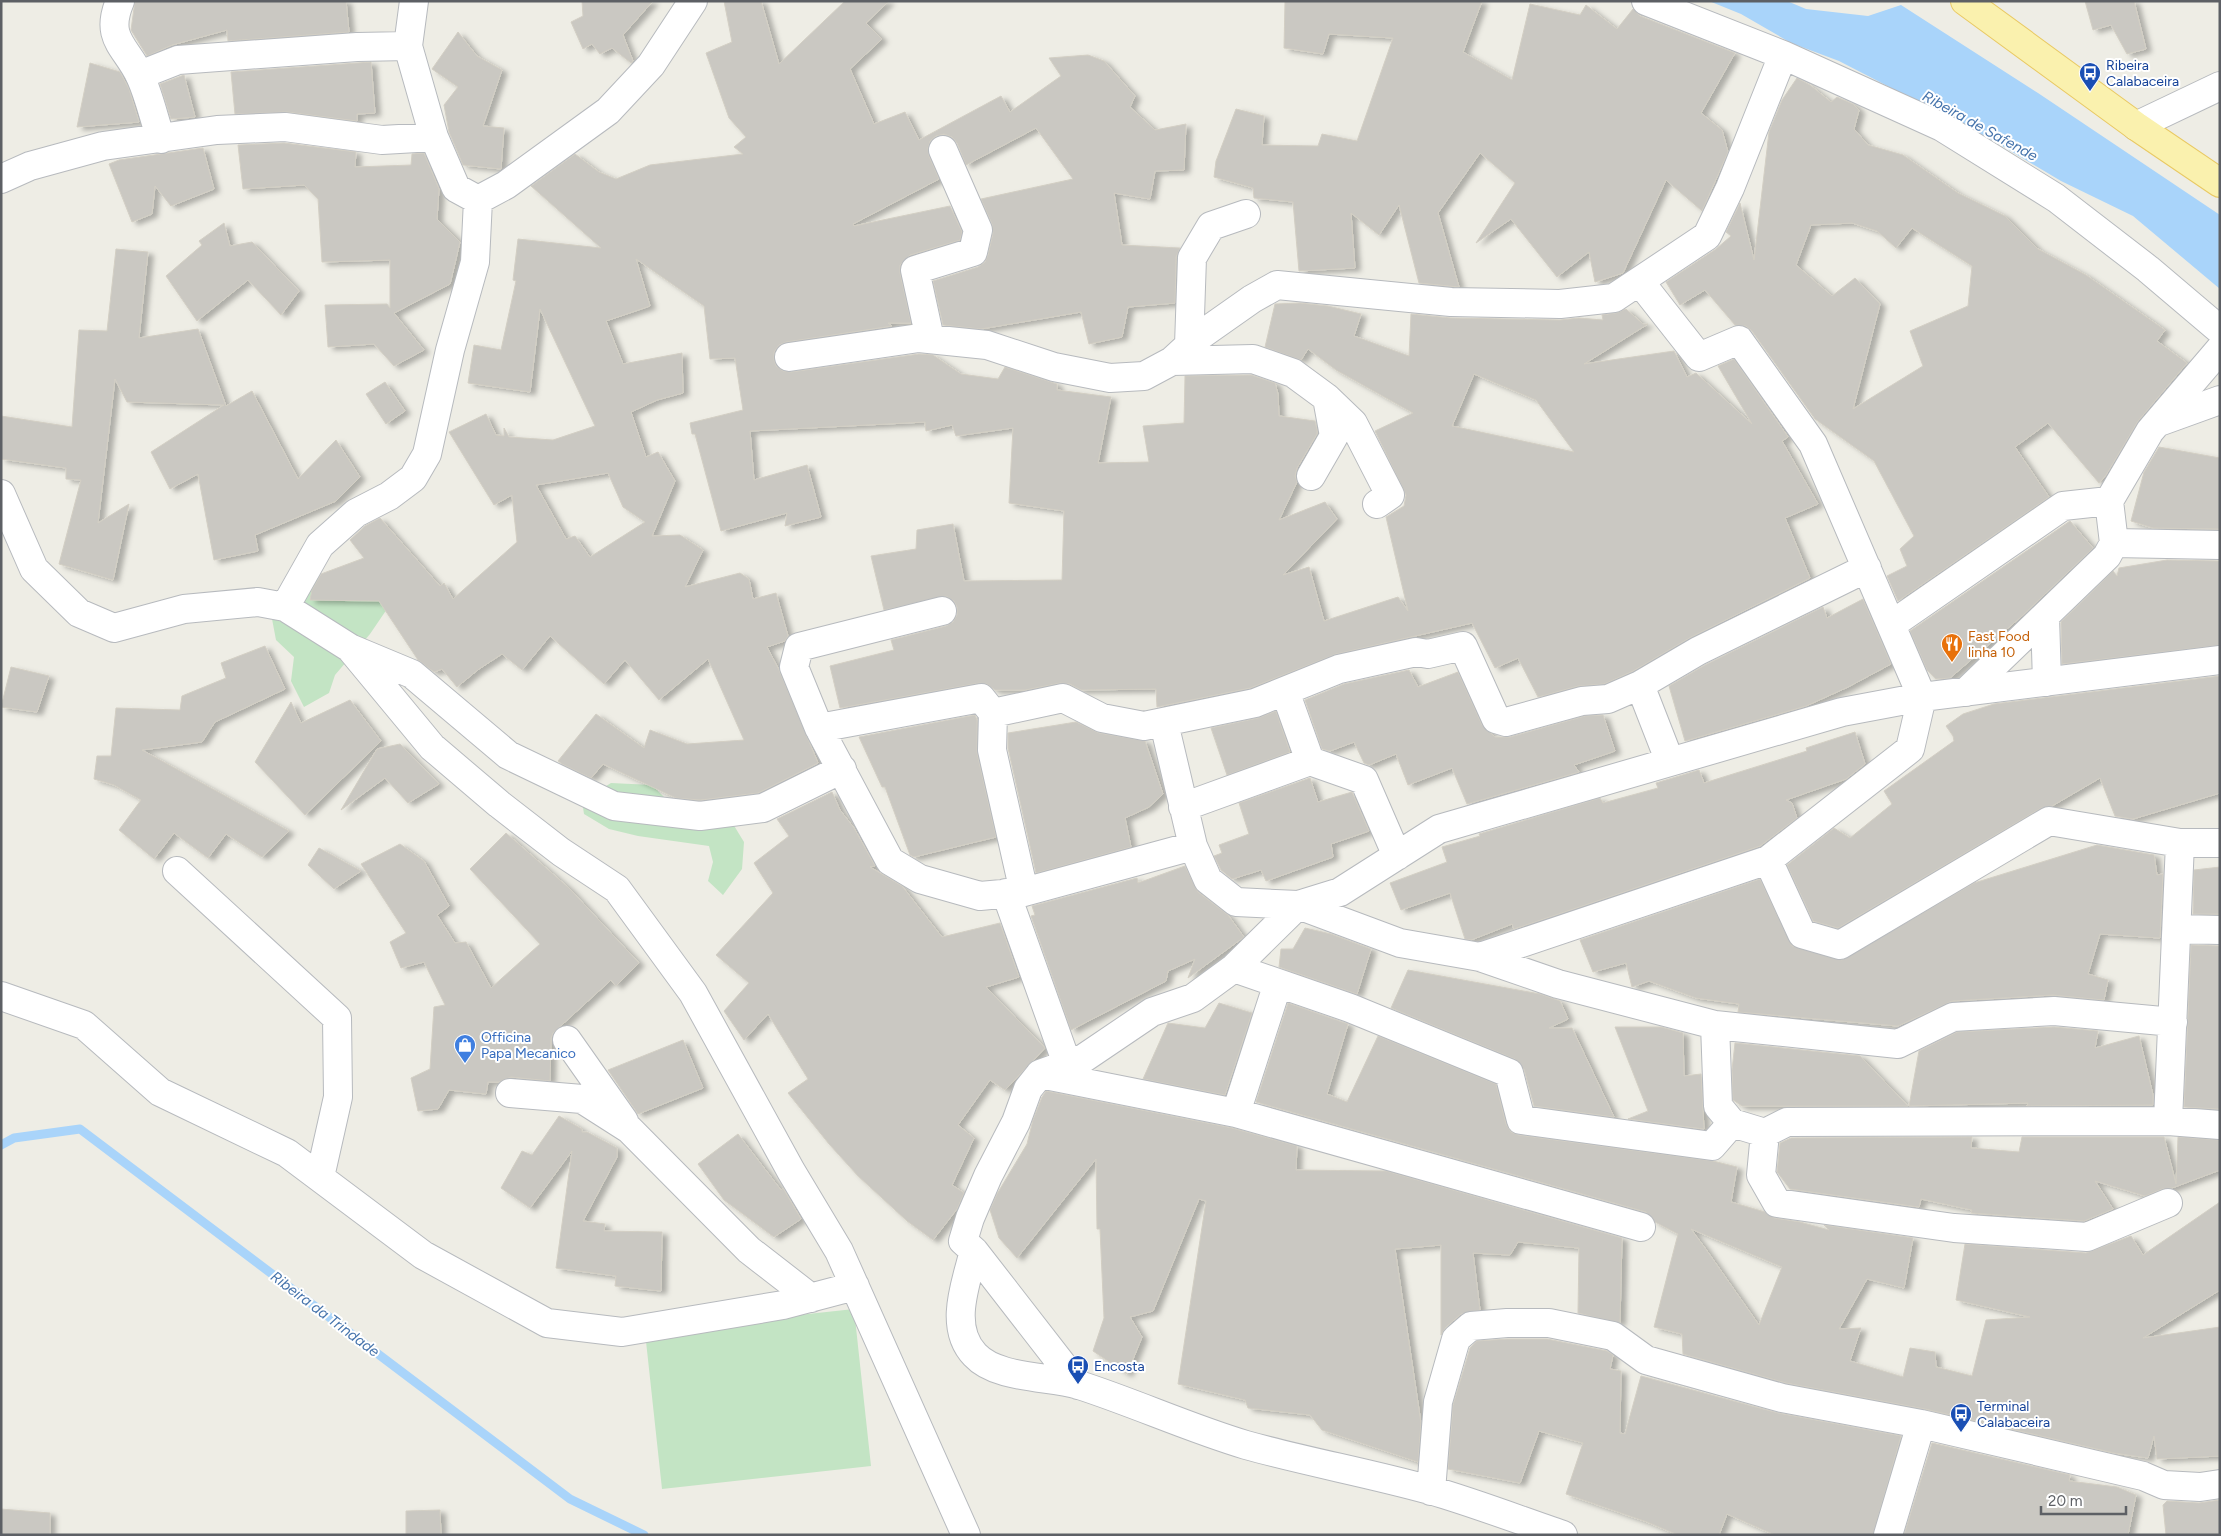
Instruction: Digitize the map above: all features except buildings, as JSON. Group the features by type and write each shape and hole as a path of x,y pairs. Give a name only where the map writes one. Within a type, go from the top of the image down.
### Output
{"main road":[{"path":"1965,1 2136,126 2220,183"}],"street":[{"path":"120,1 114,17 118,44 140,75 161,140"},
{"path":"414,1 408,46 434,137 456,188 478,200"},
{"path":"478,200 506,185 608,112 651,65 693,1"},
{"path":"1646,1 1782,55 1942,127 2056,198 2148,269 2220,330"},
{"path":"140,75 178,60 357,46 408,46"},
{"path":"789,357 919,338 986,345 1054,367 1110,378 1144,376 1181,353 1252,299 1277,285 1451,302 1560,304 1614,298 1640,282 1657,267 1707,236 1730,188 1782,55"},
{"path":"2136,126 2220,86"},
{"path":"1,179 30,166 103,146 161,140 217,130 285,126 382,140 434,137"},
{"path":"930,339 915,270 973,252 978,230 943,150"},
{"path":"285,607 320,545 356,513 389,496 413,478 427,454 450,350 475,262 478,200"},
{"path":"1181,353 1192,258 1211,226 1246,214"},
{"path":"1480,957 1768,860 1910,749 1922,697 1813,444 1739,340 1699,357 1640,282"},
{"path":"1966,692 2107,556 2114,543 2109,501 2157,423 2220,348"},
{"path":"1181,353 1253,359 1293,373 1327,398 1353,424 1390,495 1377,504"},
{"path":"1311,476 1334,436 1327,398"},
{"path":"2157,423 2220,400"},
{"path":"1,494 34,569 79,613 114,628 184,610 258,602 285,607 350,648 412,674 508,755 614,806 700,816 763,808 842,769"},
{"path":"1891,625 2063,506 2109,501"},
{"path":"2114,543 2220,545"},
{"path":"992,713 1063,698 1102,718 1144,726 1255,703 1339,669 1416,652 1428,654 1463,646 1496,719 1506,722 1582,701 1608,699 1640,685 1698,651 1867,568"},
{"path":"942,611 798,647 794,667 819,728 890,861 920,879 980,896 1015,892 1193,846"},
{"path":"2044,617 2047,682"},
{"path":"350,648 432,747 499,804 561,852 617,889 693,993 791,1171 839,1251 966,1535"},
{"path":"1078,1385 974,1251 964,1241 970,1218 1002,1146 1016,1122 1028,1089 1040,1074 1084,1058 1152,1012 1193,998 1234,968 1298,905 1340,892 1439,829 1842,712 1922,697 2220,660"},
{"path":"1640,685 1670,762"},
{"path":"1285,691 1310,762"},
{"path":"819,728 981,698 992,713 992,750 1015,892 1066,1064"},
{"path":"1164,723 1193,846 1208,880 1236,902 1298,905 1400,943 1480,957 1558,984 1715,1025 1898,1044 1953,1017 2054,1011 2173,1022"},
{"path":"1183,807 1310,762 1364,780 1397,856"},
{"path":"1768,860 1802,934 1840,945 2049,821 2180,843 2220,844"},
{"path":"2168,1121 2180,843"},
{"path":"177,871 338,1018 338,1097 320,1177"},
{"path":"2177,929 2220,930"},
{"path":"1234,968 1350,1008 1508,1073 1521,1120 1712,1146 1732,1123"},
{"path":"1236,1114 1278,983"},
{"path":"1,996 84,1025 160,1092 287,1153 423,1255 547,1323 622,1332 783,1305 855,1286"},
{"path":"1715,1025 1718,1106 1732,1123 1765,1133 1787,1122 2168,1121 2220,1124"},
{"path":"567,1040 629,1129 749,1250 811,1298"},
{"path":"1040,1074 1236,1114 1641,1227"},
{"path":"510,1093 582,1100 629,1129"},
{"path":"1765,1133 1761,1176 1777,1203 1954,1228 2087,1238 2168,1203"},
{"path":"974,1251 960,1309 961,1324 969,1349 976,1357 998,1369 1078,1385 1151,1413 1246,1445 1431,1491 1563,1535"},
{"path":"1431,1491 1438,1402 1456,1339 1472,1326 1507,1323 1549,1323 1613,1336 1646,1360 1782,1398 1921,1424 2143,1476 2164,1485 2200,1487 2220,1484"},
{"path":"1888,1535 1921,1424"}],"green space":[{"path":"315,577 371,587 387,609 370,634 335,675 329,693 304,707 291,681 294,657 276,640 269,603"},
{"path":"611,783 652,785 668,801 733,824 744,842 742,869 723,895 708,881 713,862 709,846 638,836 609,829 584,814 582,801"},
{"path":"854,1309 871,1466 662,1489 645,1332"}],"water":[{"name":"Ribeira de Safende","path":"1709,1 1787,1 1806,9 1868,16 1901,5 2038,93 2220,215 2220,289 2133,216 2061,181 1994,141 1839,61 1791,43 1741,14"}],"waterway":[{"name":"Ribeira da Trindade","path":"1,1145 14,1138 80,1129 570,1499 644,1535"}],"place":[{"name":"Ribeira Calabaceira","path":"2090,92"},
{"name":"Fast Food linha 10","path":"1952,663"},
{"name":"Officina Papa Mecanico","path":"465,1064"},
{"name":"Encosta","path":"1078,1385"},
{"name":"Terminal Calabaceira","path":"1961,1433"}]}
